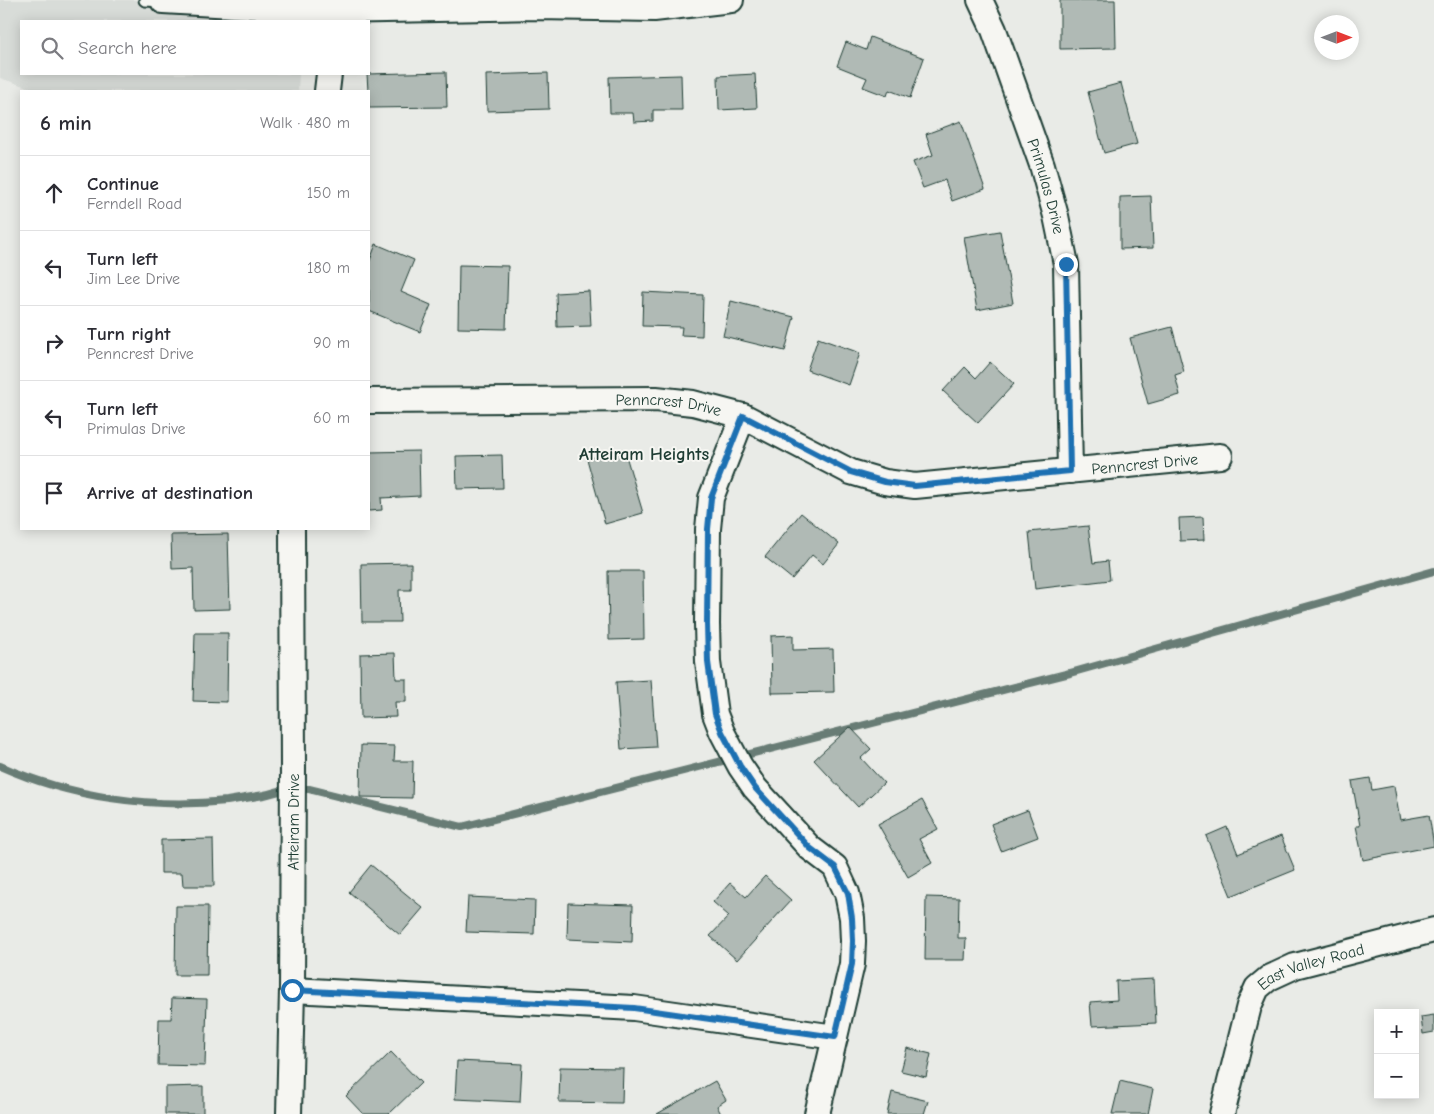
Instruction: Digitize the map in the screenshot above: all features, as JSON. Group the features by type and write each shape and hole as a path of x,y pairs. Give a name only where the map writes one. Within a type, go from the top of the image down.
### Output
{"street":[{"path":"157,0 332,16 538,4 654,10 731,0"},
{"name":"Primulas Drive","path":"980,0 994,30 1042,165 1056,216 1066,264 1070,471"},
{"path":"327,90 328,75"},
{"name":"Penncrest Drive","path":"370,401 656,399 693,403 743,416 851,472 885,482 915,486 1220,456"},
{"path":"743,416 711,498 708,529 708,662 715,714 740,766 755,788 810,848 835,867 848,893 852,918 852,964 817,1114"},
{"name":"Atteiram Drive","path":"289,1114 292,990 292,530"},
{"name":"East Valley Road","path":"1222,1114 1249,1006 1257,988 1269,978 1295,966 1434,930"},
{"path":"292,990 634,1008 835,1037"}],"shaded area":[{"path":"0,0 301,0 300,20 20,20 20,75 299,75 298,90 36,90 0,78"}],"building":[{"path":"1060,0 1115,0 1116,48 1060,49"},
{"path":"870,37 924,58 910,98 889,90 887,96 863,87 867,78 837,66 846,42 866,50"},
{"path":"446,72 447,107 370,108 370,90 368,90 367,75"},
{"path":"548,73 549,109 487,111 486,75"},
{"path":"755,74 757,108 719,110 718,76"},
{"path":"681,75 682,110 653,110 653,121 634,122 633,113 610,113 609,77"},
{"path":"1121,83 1137,144 1104,153 1088,92"},
{"path":"961,121 985,189 952,201 945,180 923,188 913,162 933,155 926,134"},
{"path":"1151,196 1153,248 1120,249 1120,197"},
{"path":"1000,231 1013,303 977,310 964,237"},
{"path":"376,244 414,260 401,292 431,305 420,332 370,311 370,260"},
{"path":"459,265 508,266 506,329 458,328"},
{"path":"589,291 591,326 557,327 556,293"},
{"path":"643,292 703,295 702,336 681,335 682,327 642,326"},
{"path":"731,301 794,317 785,351 723,336"},
{"path":"1172,327 1184,372 1175,375 1180,395 1148,404 1130,338"},
{"path":"818,338 860,353 849,385 807,370"},
{"path":"990,362 1014,384 978,423 943,391 965,367 976,378"},
{"path":"624,449 643,513 605,524 587,459"},
{"path":"419,451 420,496 381,498 382,510 370,511 370,452"},
{"path":"502,455 503,488 457,489 456,456"},
{"path":"801,513 839,544 823,564 812,555 792,579 765,557"},
{"path":"1203,517 1204,540 1180,541 1179,518"},
{"path":"1088,526 1093,563 1108,561 1110,580 1035,589 1029,532"},
{"path":"228,534 230,609 194,610 193,568 172,569 171,535"},
{"path":"411,563 411,590 399,590 400,622 362,622 361,564"},
{"path":"608,571 643,571 644,639 609,640"},
{"path":"195,633 228,633 227,702 193,701"},
{"path":"793,635 793,650 833,649 834,692 772,693 771,636"},
{"path":"395,653 396,679 406,679 406,702 395,702 396,717 361,718 360,654"},
{"path":"651,680 656,747 621,749 616,682"},
{"path":"850,727 871,749 861,758 884,783 858,807 814,760"},
{"path":"361,745 395,746 394,761 413,761 412,798 360,797"},
{"path":"1370,778 1372,790 1394,786 1400,820 1429,815 1434,846 1363,860 1356,826 1360,826 1352,781"},
{"path":"922,800 938,829 919,839 932,863 908,877 878,824"},
{"path":"1028,810 1038,837 1001,851 991,824"},
{"path":"1227,827 1238,854 1281,836 1295,870 1231,896 1206,836"},
{"path":"213,839 214,886 183,886 182,873 161,873 161,840"},
{"path":"371,865 423,908 400,935 349,892"},
{"path":"765,876 791,900 737,960 710,936 729,916 713,902 730,883 746,897"},
{"path":"468,897 535,900 534,934 466,932"},
{"path":"926,897 959,898 958,938 966,938 965,960 925,960"},
{"path":"568,903 633,905 632,942 567,939"},
{"path":"176,906 208,906 207,975 175,975"},
{"path":"1154,979 1156,1023 1092,1026 1090,1002 1117,1000 1116,981"},
{"path":"172,998 207,999 205,1066 158,1065 159,1019 171,1019"},
{"path":"1434,1015 1434,1032 1423,1034 1421,1017"},
{"path":"907,1048 931,1054 926,1077 901,1071"},
{"path":"391,1052 421,1083 389,1114 363,1114 346,1096"},
{"path":"457,1061 522,1064 520,1102 455,1099"},
{"path":"560,1067 623,1068 622,1103 559,1102"},
{"path":"715,1081 726,1100 717,1106 721,1114 657,1114"},
{"path":"1120,1081 1153,1089 1148,1114 1112,1114"},
{"path":"203,1086 203,1114 165,1114 165,1087"},
{"path":"892,1092 928,1101 924,1114 887,1114"}],"waterway":[{"path":"0,766 54,786 82,793 140,802 198,803 227,801 287,789 309,789 462,827 1070,673 1434,571"}],"district":[{"name":"Atteiram Heights","path":"644,454"}],"route":[{"path":"292,990 634,1008 818,1033 835,1037 852,964 852,918 848,893 835,867 810,848 755,788 740,766 715,714 708,662 707,624 708,529 711,498 743,416 851,472 885,482 915,486 1070,471 1066,264"}]}
